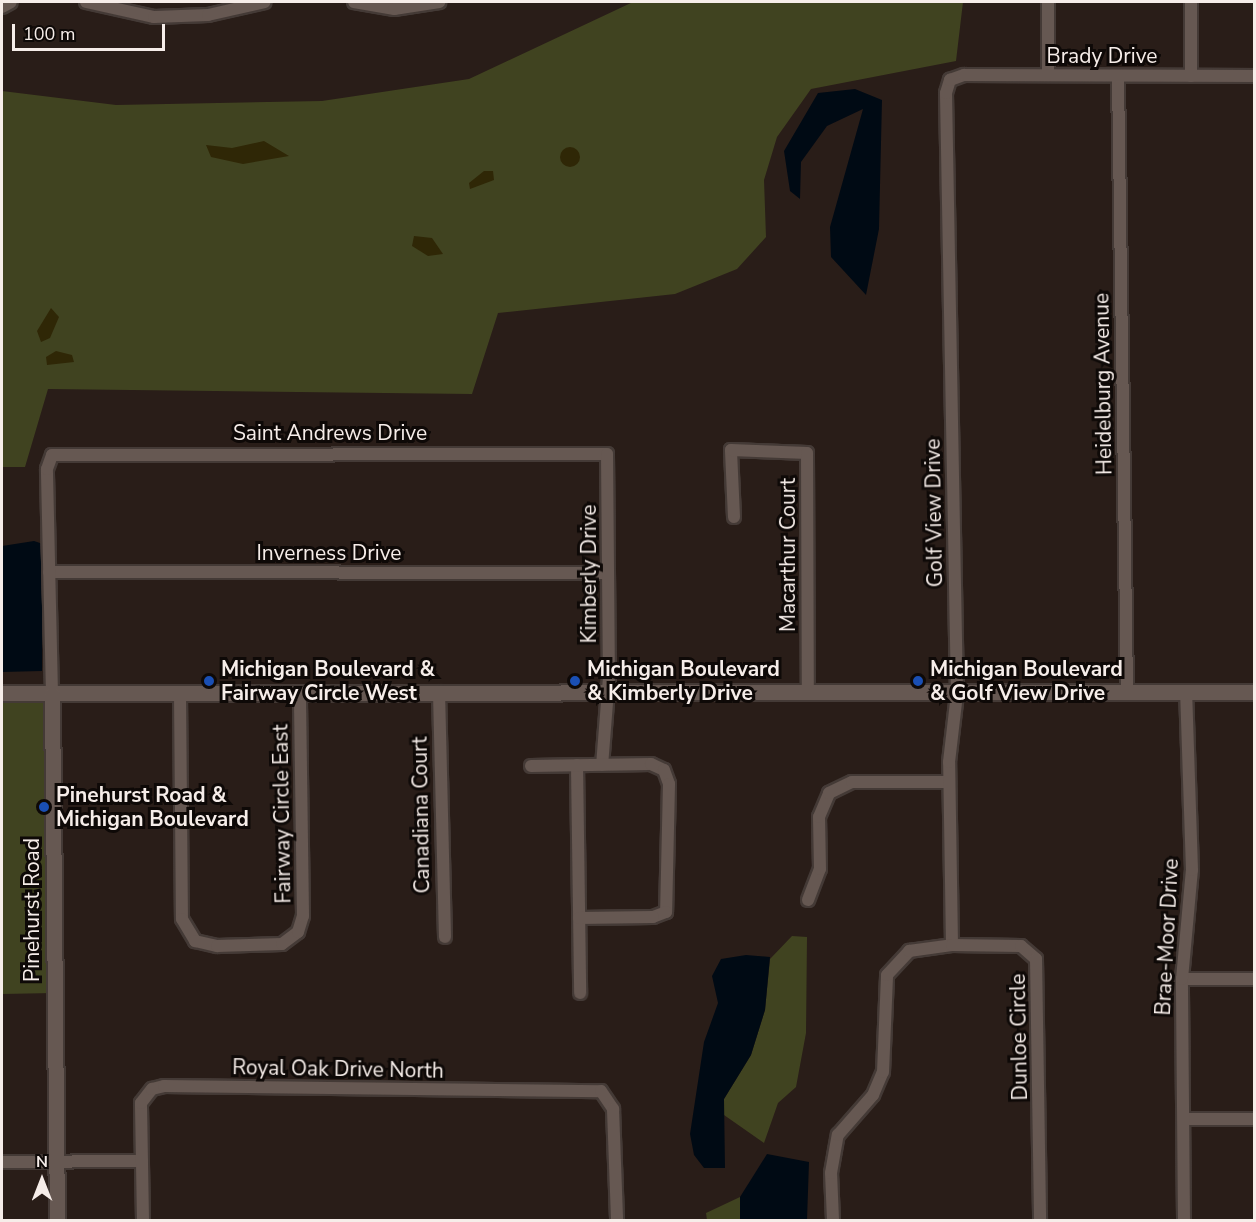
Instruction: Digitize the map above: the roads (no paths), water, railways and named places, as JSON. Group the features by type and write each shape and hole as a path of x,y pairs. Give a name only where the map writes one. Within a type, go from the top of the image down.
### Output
{"street":[{"path":"2,7 11,2"},
{"path":"86,2 154,17 207,15 265,2"},
{"path":"354,2 394,9 439,2"},
{"path":"1048,2 1048,75"},
{"path":"1191,2 1191,76"},
{"name":"Brady Drive","path":"950,80 1048,75 1254,76"},
{"name":"Heidelburg Avenue","path":"1118,76 1127,693"},
{"name":"Golf View Drive","path":"950,80 957,694 949,782 952,945"},
{"name":"Macarthur Court","path":"734,517 731,450 771,448 807,453 808,694"},
{"name":"Saint Andrews Drive","path":"52,455 608,454"},
{"name":"Kimberly Drive","path":"602,765 609,693 608,454"},
{"name":"Pinehurst Road","path":"52,455 47,469 52,694 57,1221"},
{"name":"Inverness Drive","path":"50,572 608,573"},
{"name":"Canadiana Court","path":"439,692 445,937"},
{"name":"Brae-Moor Drive","path":"1184,1221 1182,979 1192,870 1186,692"},
{"path":"2,693 1254,692"},
{"name":"Fairway Circle East","path":"180,694 185,932 217,946 282,945 298,932 303,916 300,694"},
{"path":"531,766 651,764 664,770 670,897 666,912 653,917 579,918"},
{"path":"577,765 580,993"},
{"path":"808,900 820,869 819,817 829,793 852,782 949,782"},
{"name":"Dunloe Circle","path":"833,1221 831,1173 838,1135 873,1095 883,1072 887,975 909,951 952,945 1022,946 1036,959 1040,1221"},
{"path":"1182,979 1254,979"},
{"name":"Royal Oak Drive North","path":"143,1221 141,1103 152,1089 164,1086 601,1091 613,1109 616,1221"},
{"path":"1184,1119 1254,1119"},
{"path":"2,1162 142,1161"}],"place":[{"name":"Michigan Boulevard & Fairway Circle West","path":"209,681"},
{"name":"Michigan Boulevard & Kimberly Drive","path":"575,681"},
{"name":"Michigan Boulevard & Golf View Drive","path":"918,681"},
{"name":"Pinehurst Road & Michigan Boulevard","path":"44,807"}]}
